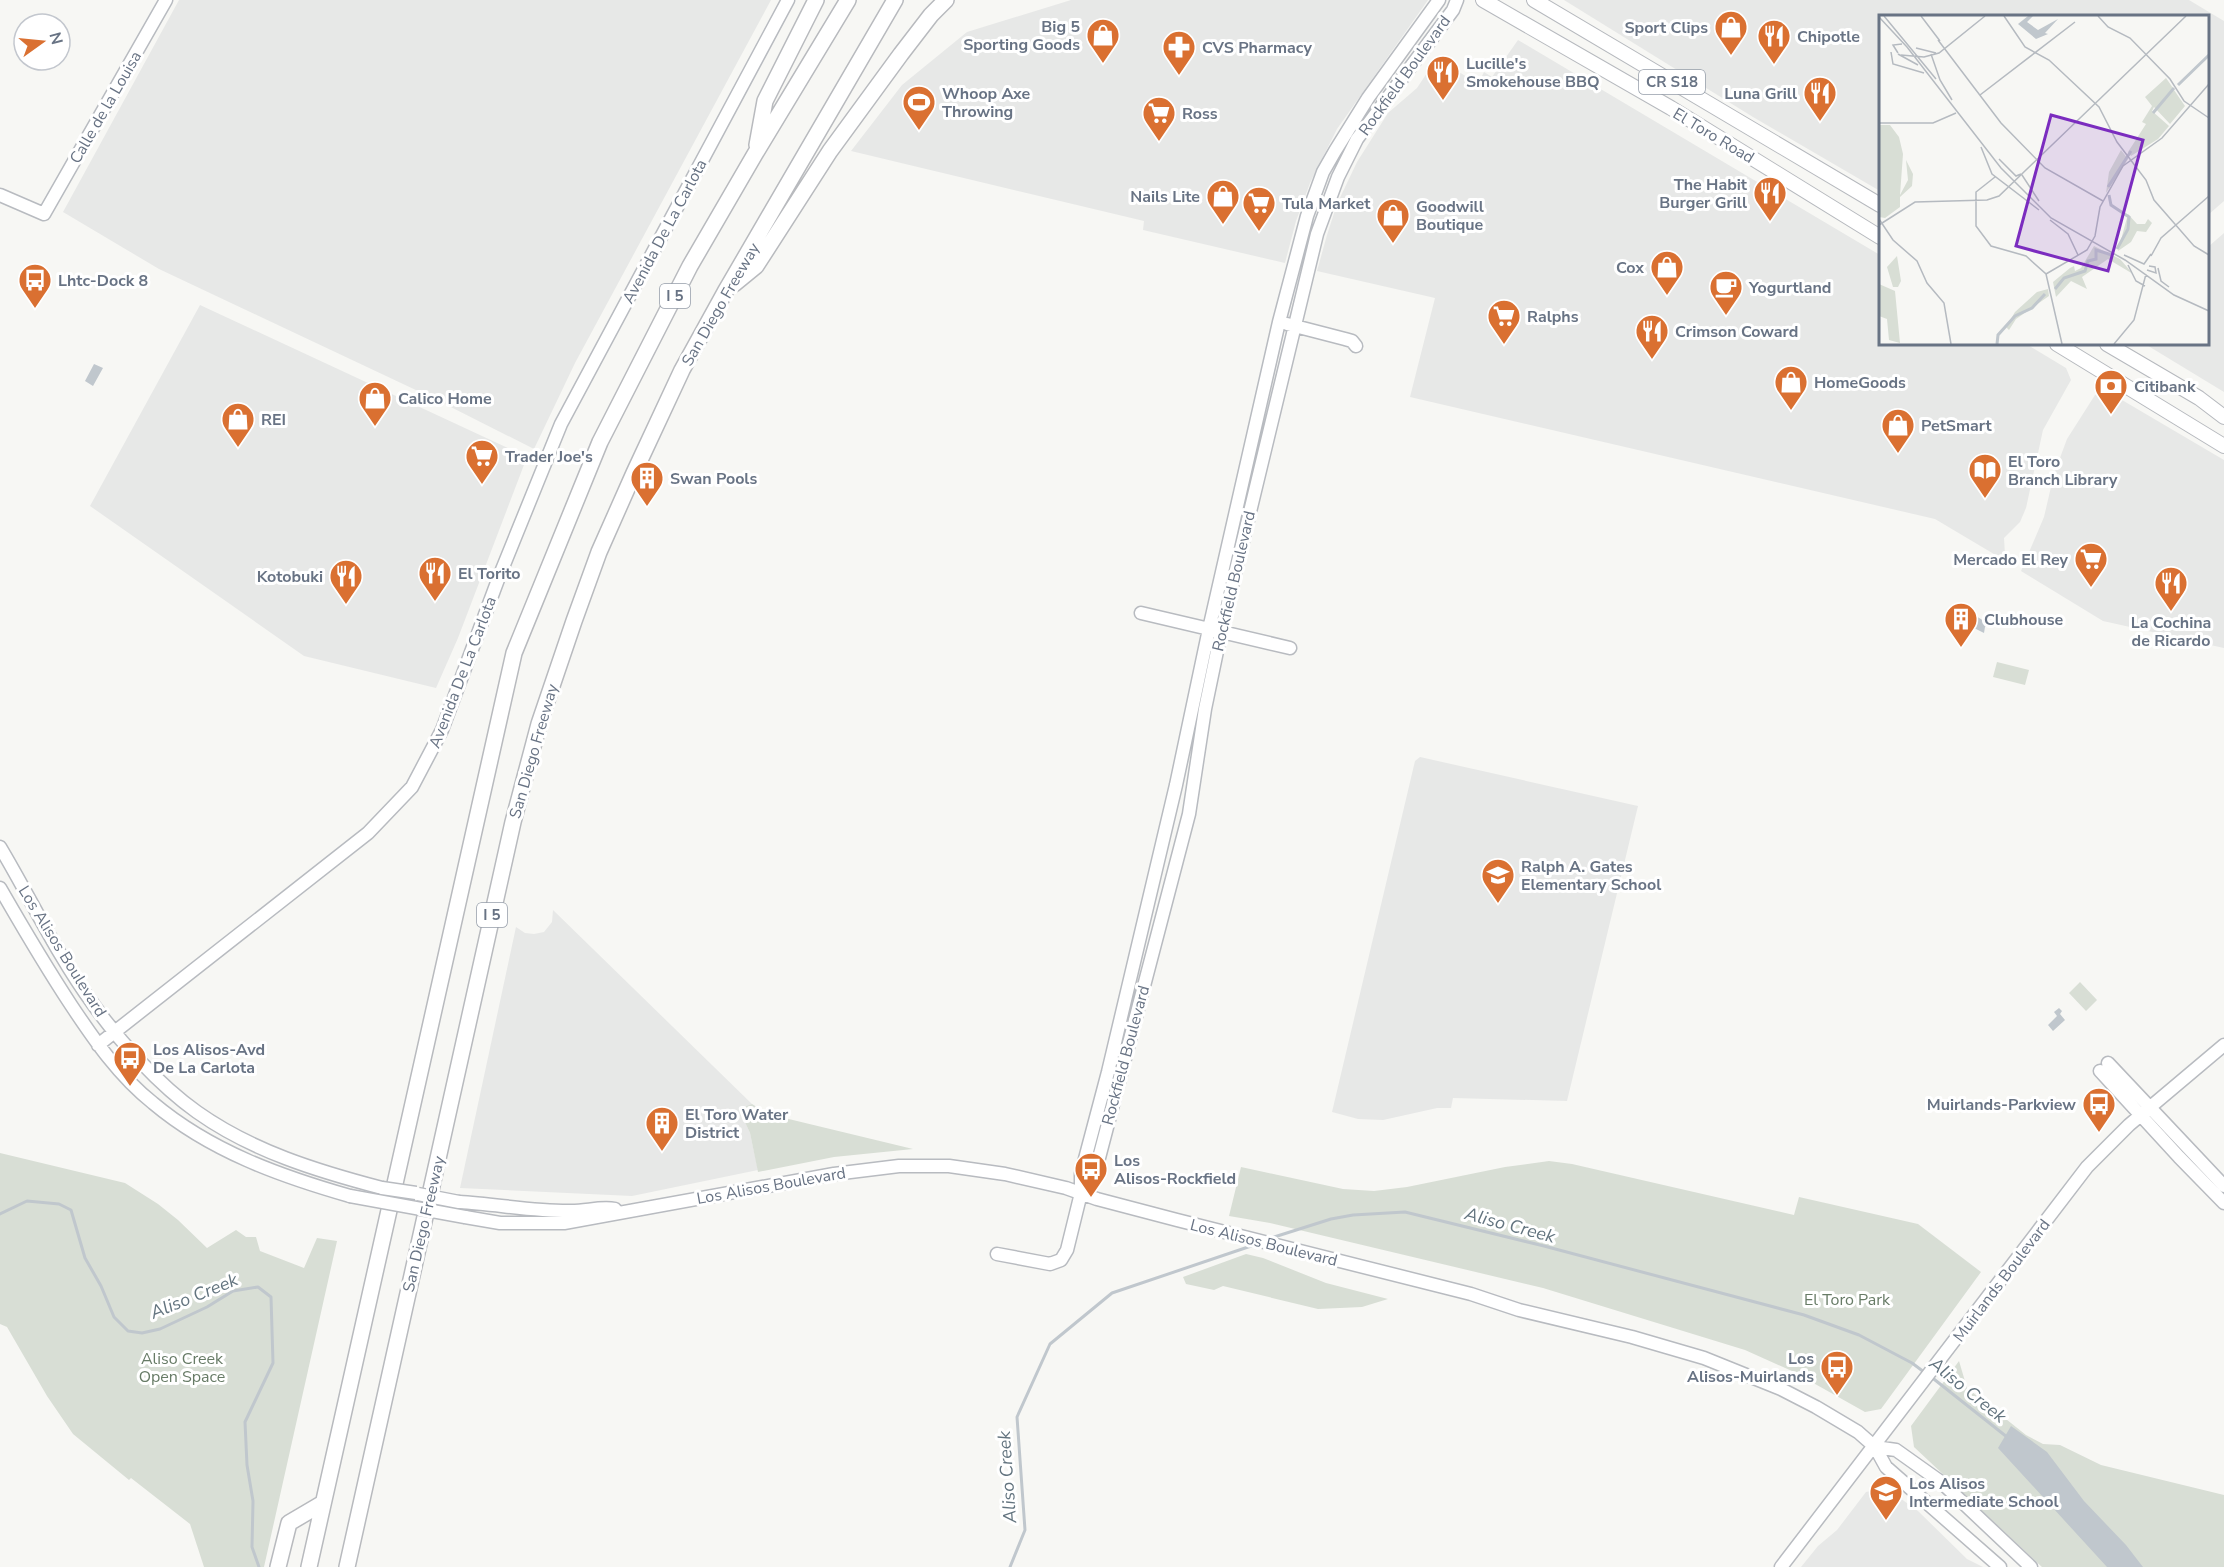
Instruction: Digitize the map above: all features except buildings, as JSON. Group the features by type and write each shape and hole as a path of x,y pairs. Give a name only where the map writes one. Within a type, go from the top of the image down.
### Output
{"highway":[{"path":"755,154 765,101 816,0"},
{"name":"I 5","path":"309,1567 513,653 600,442 690,266 848,0"},
{"name":"San Diego Freeway","path":"347,1567 510,834 539,724 599,552 682,370 895,0"},
{"path":"725,292 756,266 830,151 901,54 931,15 946,0"},
{"path":"278,1567 289,1523 323,1503"}],"main road":[{"name":"Calle de la Louisa","path":"0,195 44,214 166,0"},
{"name":"Avenida De La Carlota","path":"98,1046 368,832 412,788 442,730 499,577 561,424 788,0"},
{"name":"Rockfield Boulevard","path":"1082,1193 1094,1177 1189,814 1215,631 1279,322 1307,216 1323,172 1368,98 1439,0"},
{"name":"Rockfield Boulevard","path":"997,1254 1050,1264 1061,1260 1067,1250 1082,1193 1081,1174 1111,1061 1176,785 1317,234 1338,177 1370,120 1453,10 1457,0"},
{"name":"El Toro Road","path":"1483,0 1671,108 1879,236"},
{"name":"El Toro Road","path":"1534,0 1879,204"},
{"path":"1759,162 1772,141"},
{"path":"1279,322 1345,339 1356,346"},
{"path":"2059,345 2224,446"},
{"path":"2095,368 2107,345"},
{"path":"2110,345 2199,398 2224,417"},
{"path":"1142,613 1290,648"},
{"name":"Los Alisos Boulevard","path":"0,847 66,962 91,1002 115,1031 174,1094 197,1112 243,1139 286,1159 357,1182 459,1202 571,1212 608,1208 628,1212"},
{"name":"Los Alisos Boulevard","path":"0,888 36,952 98,1046 123,1075 153,1104 211,1142 239,1158 300,1182 350,1196 500,1223 564,1223 834,1173 899,1166 949,1166 996,1172 1471,1294 1519,1311 1632,1337 1704,1358 1809,1403 1858,1432 1875,1447 1886,1467 2000,1567"},
{"name":"Muirlands Boulevard","path":"1781,1567 2087,1167 2145,1111 2224,1045"},
{"path":"2104,1067 2184,1153 2224,1203"},
{"path":"2184,1153 2224,1186"},
{"name":"Los Alisos Boulevard","path":"1875,1447 1896,1450 1941,1482 2031,1567"}],"shaded area":[{"path":"179,0 771,0 575,363 534,449 437,400 159,269 63,212"},
{"path":"1071,0 1428,0 1337,129 1310,183 1296,221 1285,263 1143,230 1144,221 851,151 902,85 967,32"},
{"path":"1564,0 2189,0 2224,21 2224,201 2209,214 2209,15 1879,15 1879,190 1753,117"},
{"path":"1518,40 1879,254 1879,345 2028,345 2066,368 2071,380 2043,430 2026,508 2020,522 2004,538 2004,560 1935,519 1410,397 1435,298 1317,271 1337,204 1357,162 1388,113 1417,88 1437,58 1478,84 1484,72 1492,77"},
{"path":"2224,233 2224,392 2147,345 2209,345 2209,246"},
{"path":"200,305 527,457 458,638 436,688 304,656 90,506"},
{"path":"94,364 103,368 93,386 85,381"},
{"path":"2105,390 2224,460 2224,648 2103,621 2021,571 2044,517 2054,474 2067,439 2095,395"},
{"path":"1971,613 1989,624 1985,627 1984,633 1964,626"},
{"name":"Ralph A. Gates Elementary School","path":"1420,757 1638,806 1567,1101 1453,1098 1451,1108 1437,1108 1383,1120 1358,1119 1332,1112 1415,761"},
{"name":"El Toro Water District","path":"553,910 752,1104 740,1110 750,1133 758,1170 632,1196 460,1188 516,927 525,933 544,932 552,922"},
{"path":"2059,1008 2065,1020 2053,1031 2048,1025 2057,1016 2054,1012"},
{"path":"2011,1426 2047,1452 2084,1501 2126,1545 2143,1567 2107,1567 1998,1448"},
{"name":"Los Alisos Intermediate School","path":"1886,1488 1918,1511 1967,1559 1983,1567 1801,1567 1818,1546 1837,1530 1866,1492"}],"green space":[{"path":"1997,662 2029,670 2025,685 1993,677"},
{"path":"2080,982 2097,1000 2086,1011 2069,993"},
{"path":"752,1104 768,1114 913,1149 834,1157 758,1172 750,1133 739,1109"},
{"name":"Aliso Creek Open Space","path":"0,1153 125,1183 158,1204 207,1248 236,1230 246,1237 256,1237 260,1251 304,1268 317,1238 337,1241 264,1567 204,1567 190,1524 131,1478 129,1480 73,1434 47,1396 7,1327 0,1324"},
{"name":"El Toro Park","path":"1549,1161 1572,1164 1794,1215 1799,1197 1918,1224 1981,1272 1881,1409 1865,1412 1792,1371 1745,1350 1543,1288 1270,1223 1229,1216 1241,1167 1343,1189 1374,1191"},
{"path":"1246,1254 1263,1258 1326,1283 1388,1299 1362,1307 1318,1309 1223,1286 1214,1290 1186,1284 1183,1277"},
{"path":"1959,1361 1967,1388 2026,1435 2043,1444 2060,1445 2101,1465 2224,1495 2224,1567 2042,1567 1914,1447 1911,1426"}],"waterway":[{"name":"Aliso Creek","path":"0,1214 27,1201 59,1204 71,1210 85,1258 101,1286 114,1317 128,1331 142,1333 160,1329 207,1307 233,1291 258,1287 271,1297 273,1363 245,1422 247,1465 253,1501 252,1547 259,1567"},
{"name":"Aliso Creek","path":"1271,1238 1331,1219 1353,1215 1405,1212 1544,1246 1804,1315 1859,1335 1912,1363 1924,1372"},
{"name":"Aliso Creek","path":"1010,1567 1025,1530 1017,1417 1050,1344 1112,1293 1254,1245"},
{"name":"Aliso Creek","path":"1930,1376 2007,1437"}],"place":[{"name":"Sport Clips","path":"1731,56"},
{"name":"Big 5 Sporting Goods","path":"1103,64"},
{"name":"Chipotle","path":"1774,65"},
{"name":"CVS Pharmacy","path":"1179,76"},
{"name":"Lucille's Smokehouse BBQ","path":"1443,101"},
{"name":"Luna Grill","path":"1820,122"},
{"name":"Whoop Axe Throwing","path":"919,131"},
{"name":"Ross","path":"1159,142"},
{"name":"The Habit Burger Grill","path":"1770,222"},
{"name":"Nails Lite","path":"1223,225"},
{"name":"Tula Market","path":"1259,232"},
{"name":"Goodwill Boutique","path":"1393,244"},
{"name":"Cox","path":"1667,296"},
{"name":"Lhtc-Dock 8","path":"35,309"},
{"name":"Yogurtland","path":"1726,316"},
{"name":"Ralphs","path":"1504,345"},
{"name":"Crimson Coward","path":"1652,360"},
{"name":"HomeGoods","path":"1791,411"},
{"name":"Citibank","path":"2111,415"},
{"name":"Calico Home","path":"375,427"},
{"name":"REI","path":"238,448"},
{"name":"PetSmart","path":"1898,454"},
{"name":"Trader Joe's","path":"482,485"},
{"name":"El Toro Branch Library","path":"1985,499"},
{"name":"Swan Pools","path":"647,507"},
{"name":"Mercado El Rey","path":"2091,588"},
{"name":"El Torito","path":"435,602"},
{"name":"Kotobuki","path":"346,605"},
{"name":"La Cochina de Ricardo","path":"2171,612"},
{"name":"Clubhouse","path":"1961,648"},
{"name":"Ralph A. Gates Elementary School","path":"1498,904"},
{"name":"Los Alisos-Avd De La Carlota","path":"130,1087"},
{"name":"Muirlands-Parkview","path":"2099,1133"},
{"name":"El Toro Water District","path":"662,1152"},
{"name":"Los Alisos-Rockfield","path":"1091,1198"},
{"name":"Los Alisos-Muirlands","path":"1837,1396"},
{"name":"Los Alisos Intermediate School","path":"1886,1521"}]}
